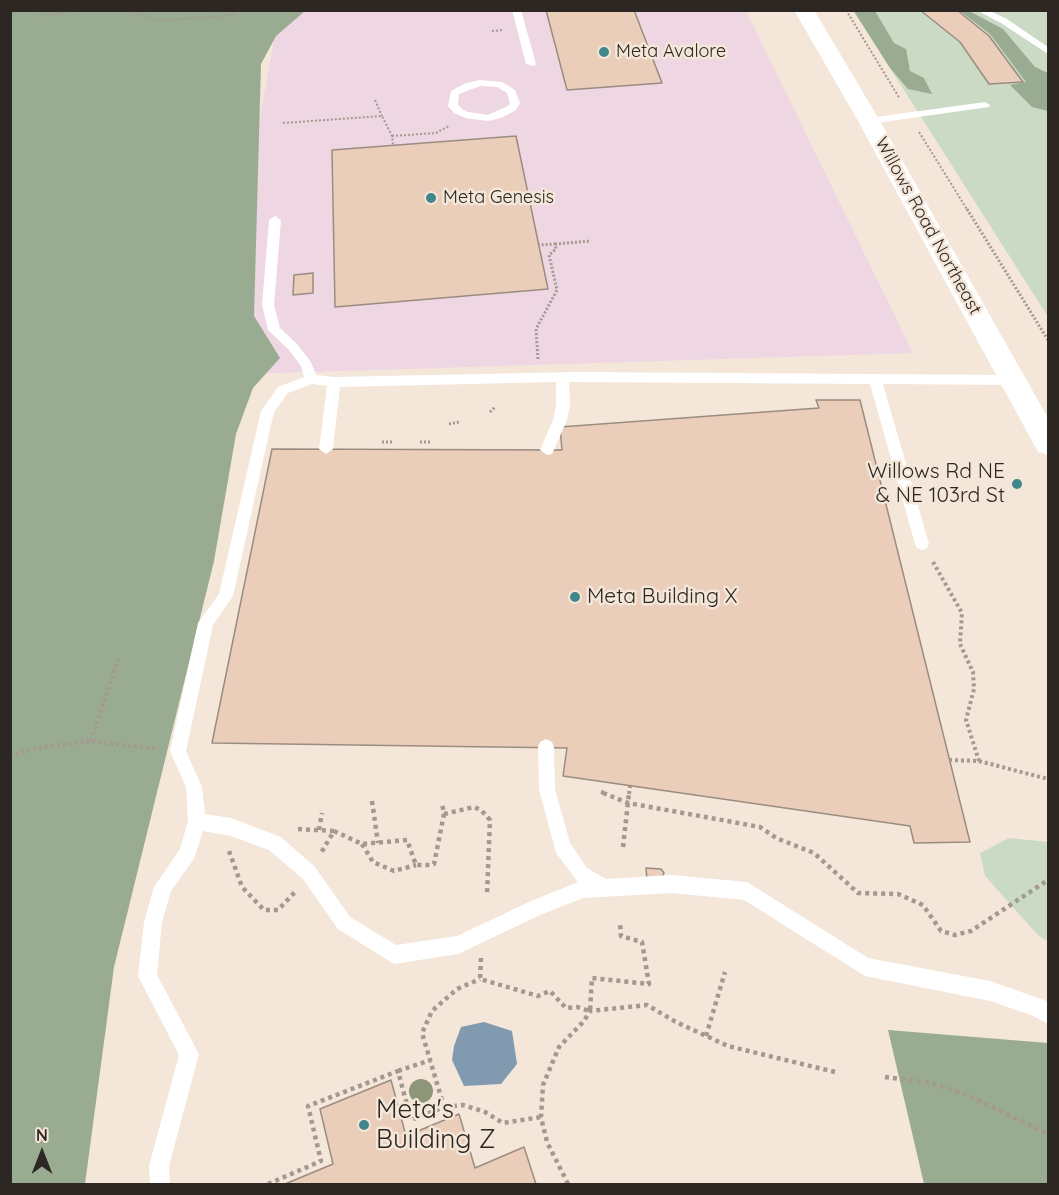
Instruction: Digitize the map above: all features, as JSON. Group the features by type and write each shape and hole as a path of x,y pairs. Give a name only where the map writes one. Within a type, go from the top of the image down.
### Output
{"main road":[{"name":"Willows Road Northeast","path":"804,10 869,121 1048,444"}],"lane":[{"path":"516,10 531,64"},
{"path":"980,10 1004,21 1048,51"},
{"path":"480,83 499,84 512,92 515,103 512,108 488,118 466,115 458,111 453,106 454,93 469,84 480,83"},
{"path":"869,121 985,105"},
{"path":"275,220 268,305 274,330 293,347 307,365 311,379"},
{"path":"160,1185 159,1166 189,1054 147,976 153,922 163,887 188,853 197,820 194,787 178,751 206,623 226,596 268,411 283,390 311,379 334,382 562,378 1013,380"},
{"path":"547,450 560,420 563,405 562,378"},
{"path":"875,379 922,544"},
{"path":"326,449 334,382"},
{"path":"546,747 547,789 562,848 581,874 604,888"},
{"path":"197,820 231,827 275,843 309,873 344,923 394,955 458,945 535,908 583,889 671,884 747,891 865,967 990,991 1037,1007 1048,1015"}],"path":[{"path":"36,10 41,16 82,10"},
{"path":"130,10 157,21 232,15 237,10"},
{"path":"846,10 903,105"},
{"path":"375,100 392,136 393,145"},
{"path":"283,123 346,121 382,116"},
{"path":"915,125 1048,340"},
{"path":"392,136 436,134"},
{"path":"539,246 591,241"},
{"path":"538,355 536,329 557,290 549,255 556,249 555,244"},
{"path":"490,412 495,407"},
{"path":"449,424 459,422"},
{"path":"382,442 394,442"},
{"path":"420,442 432,442"},
{"path":"922,544 962,613 960,645 973,672 974,681 966,720 979,761"},
{"path":"91,741 119,657"},
{"path":"10,756 37,748 91,741 155,749"},
{"path":"950,760 979,761 1048,779"},
{"path":"622,847 630,786"},
{"path":"601,792 628,803 760,827 776,838 814,853 858,893 898,894 923,905 941,931 955,935 971,931 1048,879"},
{"path":"372,801 378,843"},
{"path":"362,844 373,862 394,871 416,865 434,864 444,814 442,803"},
{"path":"444,814 474,807 490,820 487,894"},
{"path":"319,830 322,813"},
{"path":"334,831 362,844 407,840 416,865"},
{"path":"229,850 242,887 264,910 278,910 298,889"},
{"path":"568,1185 548,1142 541,1117 543,1085 559,1047 584,1021 590,1011 592,978 649,984 642,942 621,936 620,924"},
{"path":"480,979 482,949"},
{"path":"706,1036 725,972"},
{"path":"444,1107 422,1034 432,1011 457,989 480,979 538,996 550,992 566,1008 577,1007 590,1011 648,1005 676,1022 728,1046 835,1072"},
{"path":"268,1185 321,1161 308,1106 431,1060"},
{"path":"398,1071 411,1120 444,1107 463,1105 485,1112 503,1123 541,1117"},
{"path":"885,1077 932,1083 950,1089 1048,1134"}],"shaded area":[{"path":"279,10 746,11 913,353 215,375"}],"green space":[{"path":"10,11 305,11 276,36 261,64 254,316 280,358 253,388 236,434 214,561 114,967 85,1184 11,1184"},
{"path":"853,11 1048,11 1048,317 890,68"},
{"path":"854,11 875,11 894,43 906,49 910,71 924,78 932,94 908,89 890,68"},
{"path":"960,11 969,11 1003,29 1035,67 1048,73 1048,111 1032,107 1010,85 1026,82 990,34"},
{"path":"1009,838 1048,842 1048,942 1037,934 985,876 980,853"},
{"path":"888,1030 1048,1043 1048,1184 924,1184"}],"water":[{"path":"484,1022 512,1031 517,1064 501,1084 464,1086 452,1060 454,1046 461,1027"}],"building":[{"name":"Meta Avalore","path":"546,10 634,10 662,83 567,90"},
{"path":"920,10 957,10 989,36 1023,82 989,84 960,42"},
{"name":"Meta Genesis","path":"516,136 548,289 335,307 332,150"},
{"path":"313,273 313,293 293,295 294,275"},
{"name":"Meta Building X","path":"816,400 860,400 970,842 914,843 910,826 563,776 567,748 212,743 272,449 562,450 560,427 819,408"},
{"path":"646,868 661,869 664,873 662,877 647,880"},
{"name":"Meta's Building Z","path":"391,1080 406,1136 459,1114 475,1168 524,1147 536,1184 285,1184 333,1164 320,1109"}],"place":[{"name":"Meta Avalore","path":"604,52"},
{"name":"Meta Genesis","path":"431,198"},
{"name":"Willows Rd NE & NE 103rd St","path":"1017,484"},
{"name":"Meta Building X","path":"575,597"},
{"name":"Meta's Building Z","path":"364,1125"}]}
